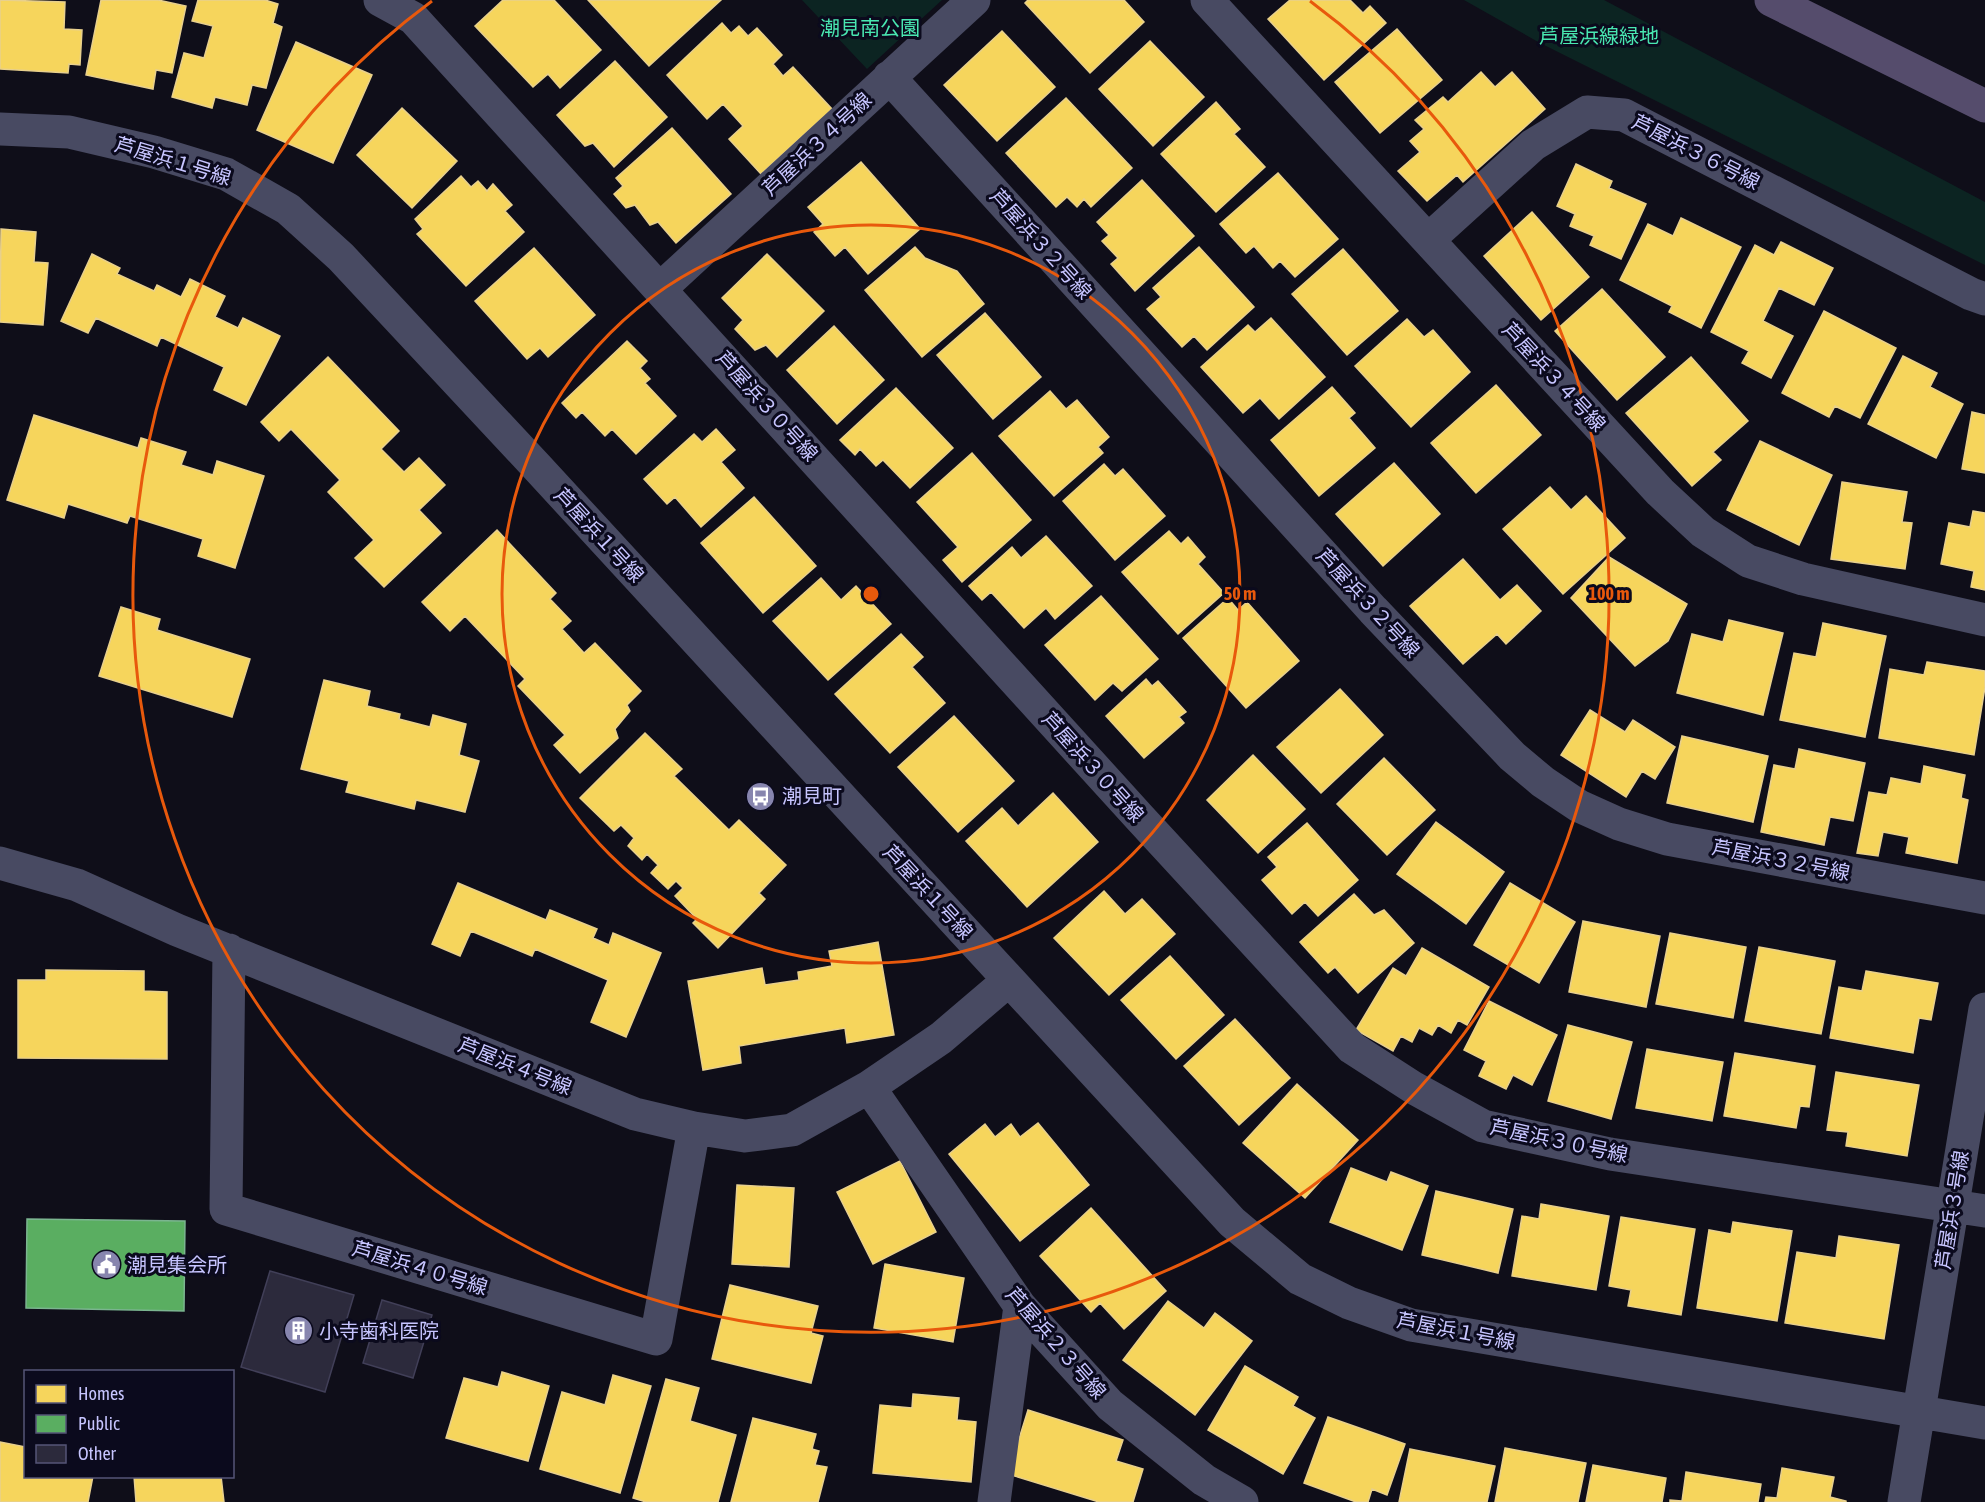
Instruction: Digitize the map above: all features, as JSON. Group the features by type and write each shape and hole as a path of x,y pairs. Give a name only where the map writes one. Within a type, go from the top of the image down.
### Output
{"main road":[{"path":"1771,0 1985,106"}],"street":[{"name":"芦屋浜３０号線","path":"380,0 422,9 660,289 1132,810 1352,1048 1414,1088 1483,1126 1610,1154 1985,1211"},
{"name":"芦屋浜３４号線","path":"660,289 974,0"},
{"name":"芦屋浜３４号線","path":"1207,0 1660,492 1703,532 1748,561 1803,579 1985,620"},
{"name":"芦屋浜３２号線","path":"889,77 1373,610 1512,756 1544,782 1579,806 1619,824 1667,839 1985,898"},
{"name":"芦屋浜３６号線","path":"1428,240 1533,145 1587,112 1624,115 1971,294 1985,299"},
{"name":"芦屋浜１号線","path":"0,129 69,132 154,152 226,174 288,209 341,257 521,450 1232,1222 1300,1279 1349,1303 1412,1325 1985,1423"},
{"name":"芦屋浜４号線","path":"0,863 77,885 177,930 634,1114 694,1128 745,1136 792,1130 869,1086 941,1038 1009,980"},
{"name":"芦屋浜４０号線","path":"229,950 226,1209 656,1340 694,1128"},
{"name":"芦屋浜３号線","path":"1904,1502 1985,1009"},
{"name":"芦屋浜２３号線","path":"869,1086 1020,1306 1110,1405 1204,1480 1242,1502"},
{"path":"994,1502 1020,1306"}],"green space":[{"name":"潮見南公園","path":"802,0 942,0 867,69"},
{"name":"芦屋浜線緑地","path":"1464,0 1604,0 1985,202 1985,265 1540,43"}],"building: Homes":[{"path":"0,0 65,2 64,29 82,30 80,65 69,64 68,73 0,69"},
{"path":"101,0 158,0 186,6 172,73 156,70 153,89 86,75"},
{"path":"198,0 265,0 278,4 273,23 282,27 266,88 252,85 247,105 215,97 212,108 172,97 184,53 204,58 213,26 192,21"},
{"path":"503,0 554,0 601,50 560,88 548,74 533,87 475,26"},
{"path":"588,0 721,0 649,66"},
{"path":"1028,0 1124,0 1144,22 1090,73 1025,3"},
{"path":"1290,0 1350,0 1363,13 1370,6 1386,23 1324,80 1268,19"},
{"path":"722,23 731,33 739,26 748,36 757,28 782,55 773,64 783,76 793,67 832,109 761,174 729,139 743,126 723,104 707,119 667,75"},
{"path":"1397,29 1442,80 1380,133 1335,82"},
{"path":"1002,31 1055,87 997,141 944,85"},
{"path":"1150,41 1204,97 1153,146 1099,89"},
{"path":"296,42 372,75 333,163 257,130"},
{"path":"615,61 667,117 614,167 593,143 585,146 557,115"},
{"path":"1481,72 1495,87 1512,72 1545,109 1463,182 1457,175 1427,201 1398,171 1420,152 1410,141 1424,129 1415,120 1443,97 1448,102"},
{"path":"1066,98 1132,168 1091,207 1084,199 1077,207 1067,197 1056,207 1006,153"},
{"path":"1216,102 1240,129 1234,134 1265,167 1216,212 1161,154"},
{"path":"402,108 457,161 412,208 357,155"},
{"path":"672,128 731,194 676,243 658,222 650,225 635,205 626,208 614,194 623,186 616,178"},
{"path":"861,162 920,229 868,274 845,247 835,256 814,232 823,224 808,207"},
{"path":"1576,164 1612,181 1609,188 1646,204 1621,259 1590,245 1594,236 1570,226 1575,214 1557,206"},
{"path":"1278,173 1338,239 1295,277 1280,261 1273,268 1254,246 1246,253 1220,224"},
{"path":"461,176 471,187 478,181 487,191 493,184 512,205 505,211 524,232 466,286 417,234 423,229 415,219"},
{"path":"1142,180 1194,236 1135,291 1111,264 1118,258 1102,241 1109,235 1097,222"},
{"path":"1532,212 1589,277 1541,320 1484,256"},
{"path":"1681,218 1741,247 1701,328 1669,312 1672,306 1620,280 1648,224 1673,236"},
{"path":"1,229 36,232 34,262 48,263 43,325 0,322"},
{"path":"1781,242 1833,268 1814,305 1779,288 1763,321 1793,336 1771,378 1742,363 1749,351 1711,332 1755,245 1774,255"},
{"path":"915,247 925,258 957,271 984,304 922,357 865,290"},
{"path":"1199,247 1254,307 1207,350 1194,336 1182,347 1147,309 1161,297 1153,288"},
{"path":"534,248 595,315 548,357 540,348 527,359 475,301"},
{"path":"1343,249 1398,311 1347,355 1292,294"},
{"path":"92,254 120,268 117,274 154,291 157,285 181,297 190,279 225,296 215,317 238,328 243,318 280,336 246,405 214,390 224,367 161,337 157,346 96,318 88,333 61,321"},
{"path":"767,254 824,311 777,357 766,345 755,350 735,329 743,320 722,298"},
{"path":"1602,289 1665,357 1617,400 1555,331"},
{"path":"1824,311 1896,348 1860,418 1835,406 1829,417 1782,393"},
{"path":"985,313 1041,377 993,419 937,355"},
{"path":"1271,318 1325,377 1279,419 1260,398 1243,413 1201,367 1248,325 1255,332"},
{"path":"1407,319 1424,337 1433,330 1470,372 1411,427 1355,366"},
{"path":"834,326 884,380 837,424 787,370"},
{"path":"627,341 647,361 640,368 650,379 645,383 676,416 636,454 612,429 605,436 582,412 576,418 562,403"},
{"path":"1903,356 1937,373 1930,387 1963,404 1936,458 1868,424"},
{"path":"328,357 399,431 381,449 404,472 419,458 445,485 419,510 441,533 384,587 355,558 374,540 328,492 340,480 291,429 279,441 261,422"},
{"path":"1691,357 1748,421 1713,452 1721,460 1692,486 1626,413"},
{"path":"1496,385 1541,435 1476,493 1431,443"},
{"path":"1332,387 1355,413 1349,418 1375,448 1319,496 1271,440"},
{"path":"896,388 953,448 910,488 883,460 876,466 860,449 855,455 840,440"},
{"path":"1050,391 1066,409 1077,400 1109,437 1098,447 1103,453 1054,496 999,436"},
{"path":"1972,412 1985,415 1985,473 1962,469"},
{"path":"34,415 138,448 141,438 186,452 181,465 213,475 217,461 264,476 235,568 198,556 203,539 130,516 127,523 68,504 64,518 7,500"},
{"path":"716,429 735,450 721,462 744,488 701,527 675,497 667,504 644,479 694,434 702,442"},
{"path":"1760,441 1832,475 1799,545 1727,510"},
{"path":"972,453 1031,520 962,582 943,560 958,547 917,502"},
{"path":"1394,463 1440,514 1383,566 1336,514"},
{"path":"1104,464 1115,476 1123,469 1165,516 1115,560 1063,501"},
{"path":"1842,482 1907,492 1902,522 1912,523 1905,569 1831,559"},
{"path":"1550,487 1571,510 1586,496 1625,538 1563,594 1503,529"},
{"path":"754,497 816,566 763,613 701,543"},
{"path":"1973,511 1985,513 1985,590 1971,587 1974,571 1941,564 1949,523 1970,527"},
{"path":"497,530 556,593 550,599 571,621 562,629 584,653 595,643 641,691 627,705 630,711 615,729 618,738 580,773 554,745 565,735 518,686 525,679 465,616 450,631 422,602"},
{"path":"1169,531 1181,544 1188,537 1205,557 1198,564 1224,593 1178,634 1122,572"},
{"path":"1046,536 1092,586 1055,619 1046,608 1024,628 991,592 982,600 969,586 1012,547 1021,558"},
{"path":"1609,557 1687,604 1668,641 1635,666 1571,598"},
{"path":"1463,559 1500,600 1517,585 1541,611 1506,644 1497,634 1463,664 1410,606"},
{"path":"821,578 841,600 856,586 891,624 828,680 773,621"},
{"path":"1101,596 1158,659 1122,691 1113,683 1095,700 1045,645"},
{"path":"1228,598 1238,610 1247,602 1299,661 1246,708 1183,638"},
{"path":"121,607 160,619 157,630 250,659 232,717 99,676"},
{"path":"1729,620 1783,633 1763,715 1677,693 1692,634 1723,642"},
{"path":"1823,623 1886,636 1865,737 1780,720 1794,653 1816,657"},
{"path":"901,634 923,657 912,667 945,703 890,753 835,694"},
{"path":"1927,662 1985,671 1985,687 1974,755 1879,738 1890,669 1924,675"},
{"path":"1146,679 1152,686 1158,681 1186,712 1179,717 1184,723 1144,758 1106,716"},
{"path":"324,680 370,691 367,706 400,714 399,719 430,727 433,715 466,724 459,755 479,761 465,812 416,800 414,809 346,792 349,781 301,769"},
{"path":"1340,689 1383,735 1321,793 1277,747"},
{"path":"1590,710 1625,732 1633,720 1675,747 1655,779 1642,771 1626,797 1561,755"},
{"path":"954,716 1014,781 958,832 898,767"},
{"path":"645,733 682,769 674,776 729,830 739,820 786,865 759,893 765,899 718,948 693,923 697,919 675,896 683,888 676,881 668,889 651,873 658,865 647,854 642,860 628,846 634,838 621,825 614,831 580,798"},
{"path":"1682,736 1768,756 1753,822 1667,803"},
{"path":"1799,749 1865,763 1853,821 1830,817 1824,845 1761,832 1774,765 1795,769"},
{"path":"1253,755 1305,809 1258,853 1207,800"},
{"path":"1384,758 1435,810 1387,855 1337,804"},
{"path":"1924,766 1965,775 1961,798 1968,800 1957,863 1906,853 1909,837 1883,832 1878,856 1857,853 1869,792 1887,795 1891,778 1921,784"},
{"path":"1053,793 1098,842 1027,907 966,841 1002,808 1018,826"},
{"path":"1436,822 1504,872 1466,924 1397,874"},
{"path":"1307,823 1358,880 1318,916 1305,902 1292,914 1262,880 1277,867 1268,857"},
{"path":"458,883 546,920 550,910 597,929 593,938 609,945 613,933 661,953 626,1037 591,1022 608,980 535,949 532,956 471,931 460,956 432,944"},
{"path":"1510,883 1575,922 1539,983 1474,945"},
{"path":"1104,891 1125,914 1142,899 1175,934 1109,995 1054,938"},
{"path":"1354,894 1374,915 1384,910 1414,943 1358,993 1335,967 1328,973 1300,942"},
{"path":"1583,921 1660,936 1646,1007 1569,992"},
{"path":"1670,933 1746,947 1733,1018 1656,1004"},
{"path":"878,942 894,1035 847,1043 845,1028 739,1046 741,1063 703,1070 688,981 762,968 765,985 799,980 798,972 832,966 829,951"},
{"path":"1759,947 1835,961 1821,1034 1745,1021"},
{"path":"1422,948 1489,987 1467,1025 1458,1020 1451,1033 1438,1025 1432,1035 1419,1028 1412,1042 1401,1036 1393,1051 1356,1030 1393,968 1406,976"},
{"path":"1170,956 1224,1015 1176,1059 1121,1000"},
{"path":"46,970 144,971 144,991 167,992 167,1059 18,1058 18,980 46,980"},
{"path":"1866,971 1938,983 1931,1020 1919,1018 1913,1053 1830,1038 1839,987 1862,991"},
{"path":"1489,1001 1557,1035 1532,1085 1513,1075 1506,1089 1479,1076 1486,1061 1464,1050"},
{"path":"1235,1019 1290,1078 1239,1125 1184,1066"},
{"path":"1568,1025 1632,1042 1611,1119 1548,1101"},
{"path":"1647,1049 1723,1062 1712,1121 1636,1108"},
{"path":"1735,1053 1815,1066 1809,1107 1800,1106 1796,1128 1724,1116"},
{"path":"1836,1072 1919,1085 1907,1156 1846,1146 1848,1132 1827,1130"},
{"path":"1297,1084 1358,1140 1305,1198 1243,1143"},
{"path":"1038,1123 1089,1185 1020,1241 949,1154 985,1124 995,1137 1011,1124 1020,1137"},
{"path":"900,1161 936,1232 873,1264 837,1192"},
{"path":"1351,1168 1387,1182 1391,1172 1428,1186 1402,1250 1330,1222"},
{"path":"737,1185 794,1188 789,1267 732,1264"},
{"path":"1436,1191 1513,1209 1498,1273 1422,1255"},
{"path":"1541,1204 1609,1216 1596,1290 1512,1276 1522,1216 1539,1219"},
{"path":"1091,1208 1166,1291 1124,1329 1100,1303 1091,1312 1040,1256"},
{"path":"1621,1217 1695,1229 1681,1315 1628,1306 1631,1290 1609,1286"},
{"path":"1733,1222 1792,1231 1777,1321 1697,1308 1709,1230 1731,1234"},
{"path":"1839,1236 1899,1245 1884,1339 1785,1323 1797,1252 1836,1258"},
{"path":"885,1264 964,1278 953,1342 874,1328"},
{"path":"730,1285 818,1306 811,1333 823,1336 811,1383 712,1359"},
{"path":"1168,1301 1204,1328 1215,1313 1252,1341 1195,1415 1123,1360"},
{"path":"1245,1366 1298,1397 1293,1406 1315,1418 1283,1474 1208,1430"},
{"path":"502,1372 549,1386 528,1461 446,1438 464,1378 498,1387"},
{"path":"613,1375 651,1386 620,1493 540,1469 562,1392 605,1405"},
{"path":"666,1379 699,1388 690,1421 736,1435 718,1502 646,1502 633,1498"},
{"path":"913,1394 959,1398 957,1420 976,1422 971,1482 873,1473 880,1405 912,1408"},
{"path":"1028,1410 1123,1440 1116,1461 1143,1469 1133,1502 1099,1502 1008,1474"},
{"path":"1328,1417 1405,1444 1387,1495 1372,1489 1368,1502 1356,1502 1304,1483"},
{"path":"753,1418 816,1434 812,1449 819,1451 815,1465 827,1467 818,1502 731,1502"},
{"path":"0,1442 24,1447 24,1478 93,1478 88,1502 0,1502"},
{"path":"1505,1448 1586,1463 1578,1502 1495,1502"},
{"path":"1410,1449 1495,1466 1487,1502 1399,1502"},
{"path":"1593,1465 1666,1478 1662,1502 1586,1502"},
{"path":"1782,1468 1834,1477 1830,1497 1846,1502 1765,1502 1766,1497 1777,1498"},
{"path":"1686,1472 1761,1484 1758,1502 1670,1502 1670,1500 1682,1501"},
{"path":"134,1478 221,1478 224,1502 136,1502"}],"building: Public":[{"name":"潮見集会所","path":"27,1219 185,1221 184,1311 26,1308"}],"building: Other":[{"name":"小寺歯科医院","path":"270,1271 354,1295 325,1392 241,1367"},
{"path":"382,1300 432,1315 413,1378 363,1363"}],"place":[{"name":"潮見町","path":"761,796"},
{"name":"潮見集会所","path":"106,1265"},
{"name":"小寺歯科医院","path":"298,1331"}]}
